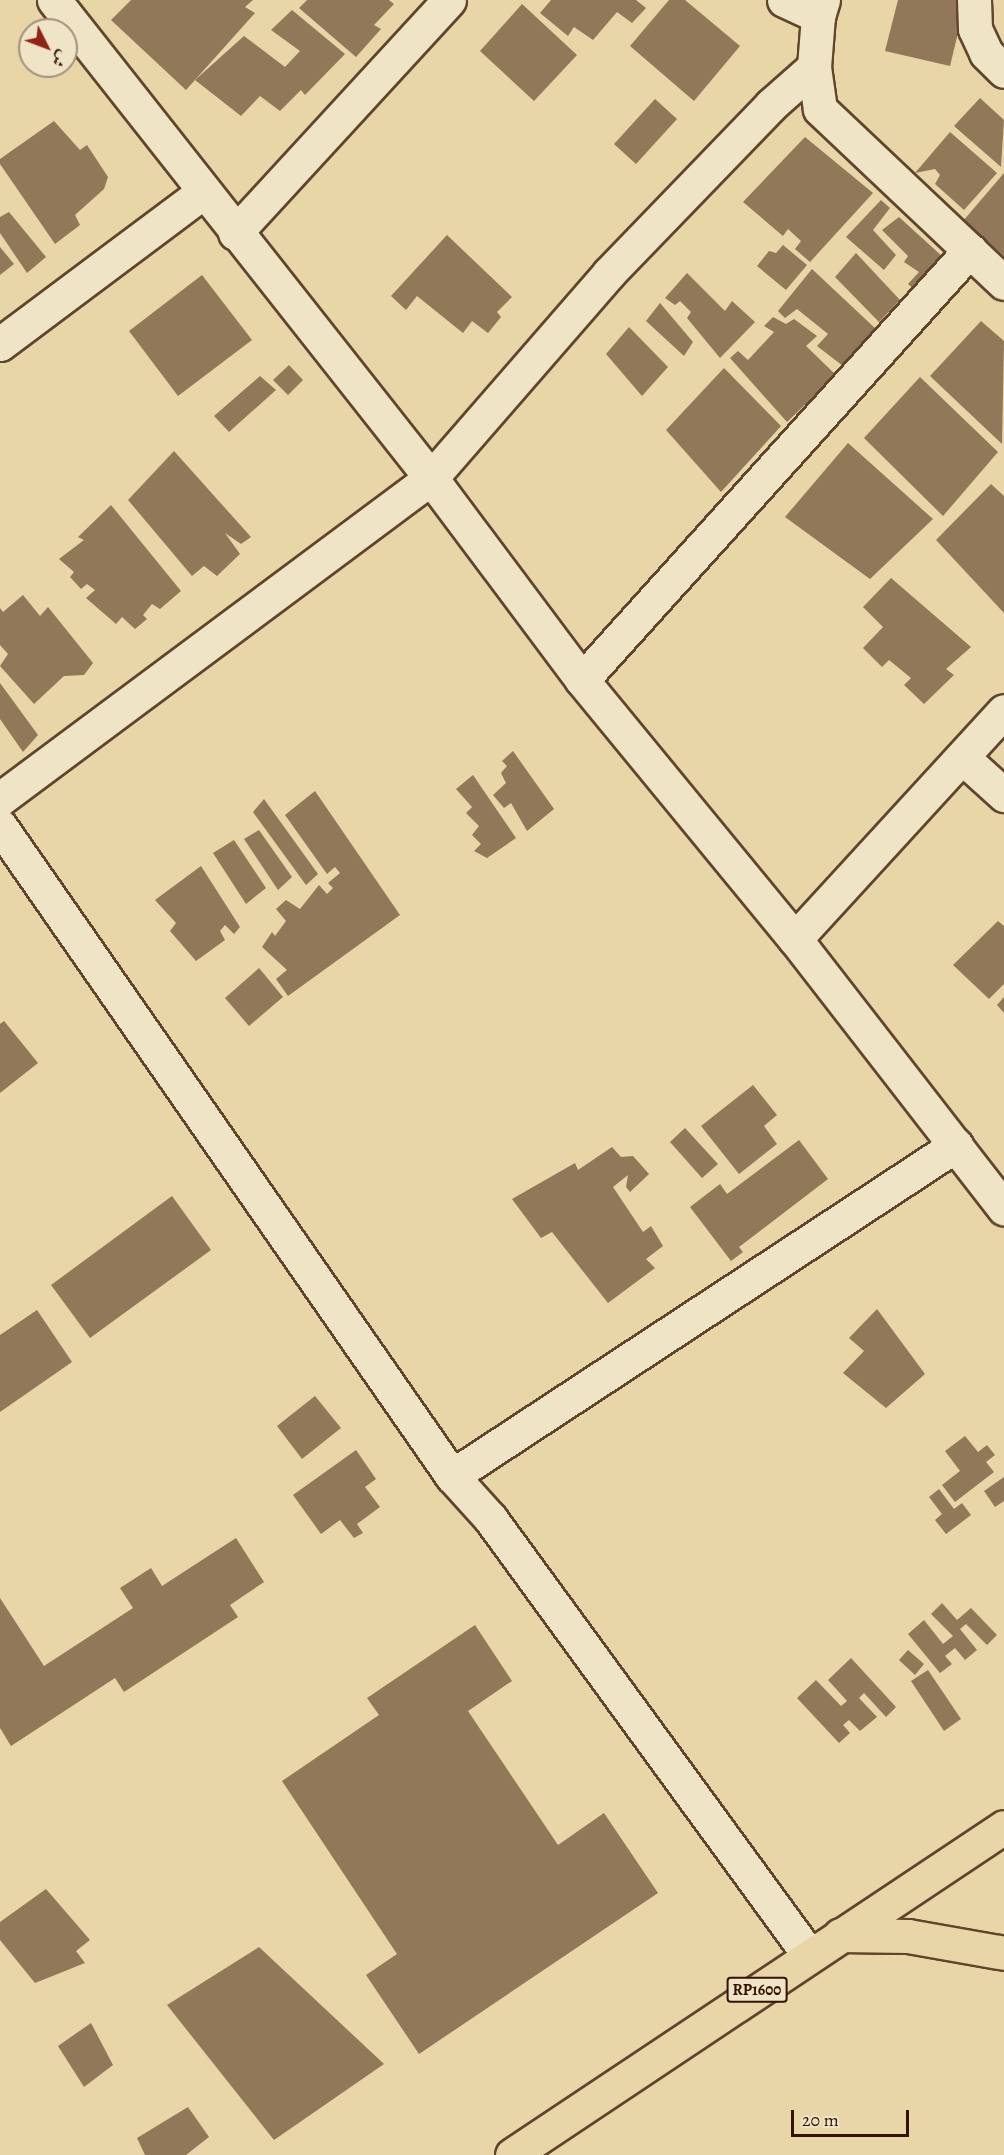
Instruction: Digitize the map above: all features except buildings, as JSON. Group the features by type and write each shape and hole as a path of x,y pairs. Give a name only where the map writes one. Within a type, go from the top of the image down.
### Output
{"main road":[{"name":"RP1600","path":"512,2155 809,1955 1001,1835"},
{"path":"840,1935 908,1936 1004,1953"}],"street":[{"path":"54,0 235,233 431,478 582,680 795,939 1004,1208"},
{"path":"235,233 449,0"},
{"path":"784,0 821,8 814,67 820,109 832,124 1004,283"},
{"path":"974,0 975,29 986,53 1004,71"},
{"path":"0,799 431,478 609,273 771,105 814,67"},
{"path":"0,344 203,192"},
{"path":"582,680 970,250"},
{"path":"795,939 1004,711"},
{"path":"962,757 1004,795"},
{"path":"0,826 452,1476 490,1518 809,1955"},
{"path":"452,1476 956,1145"}]}
